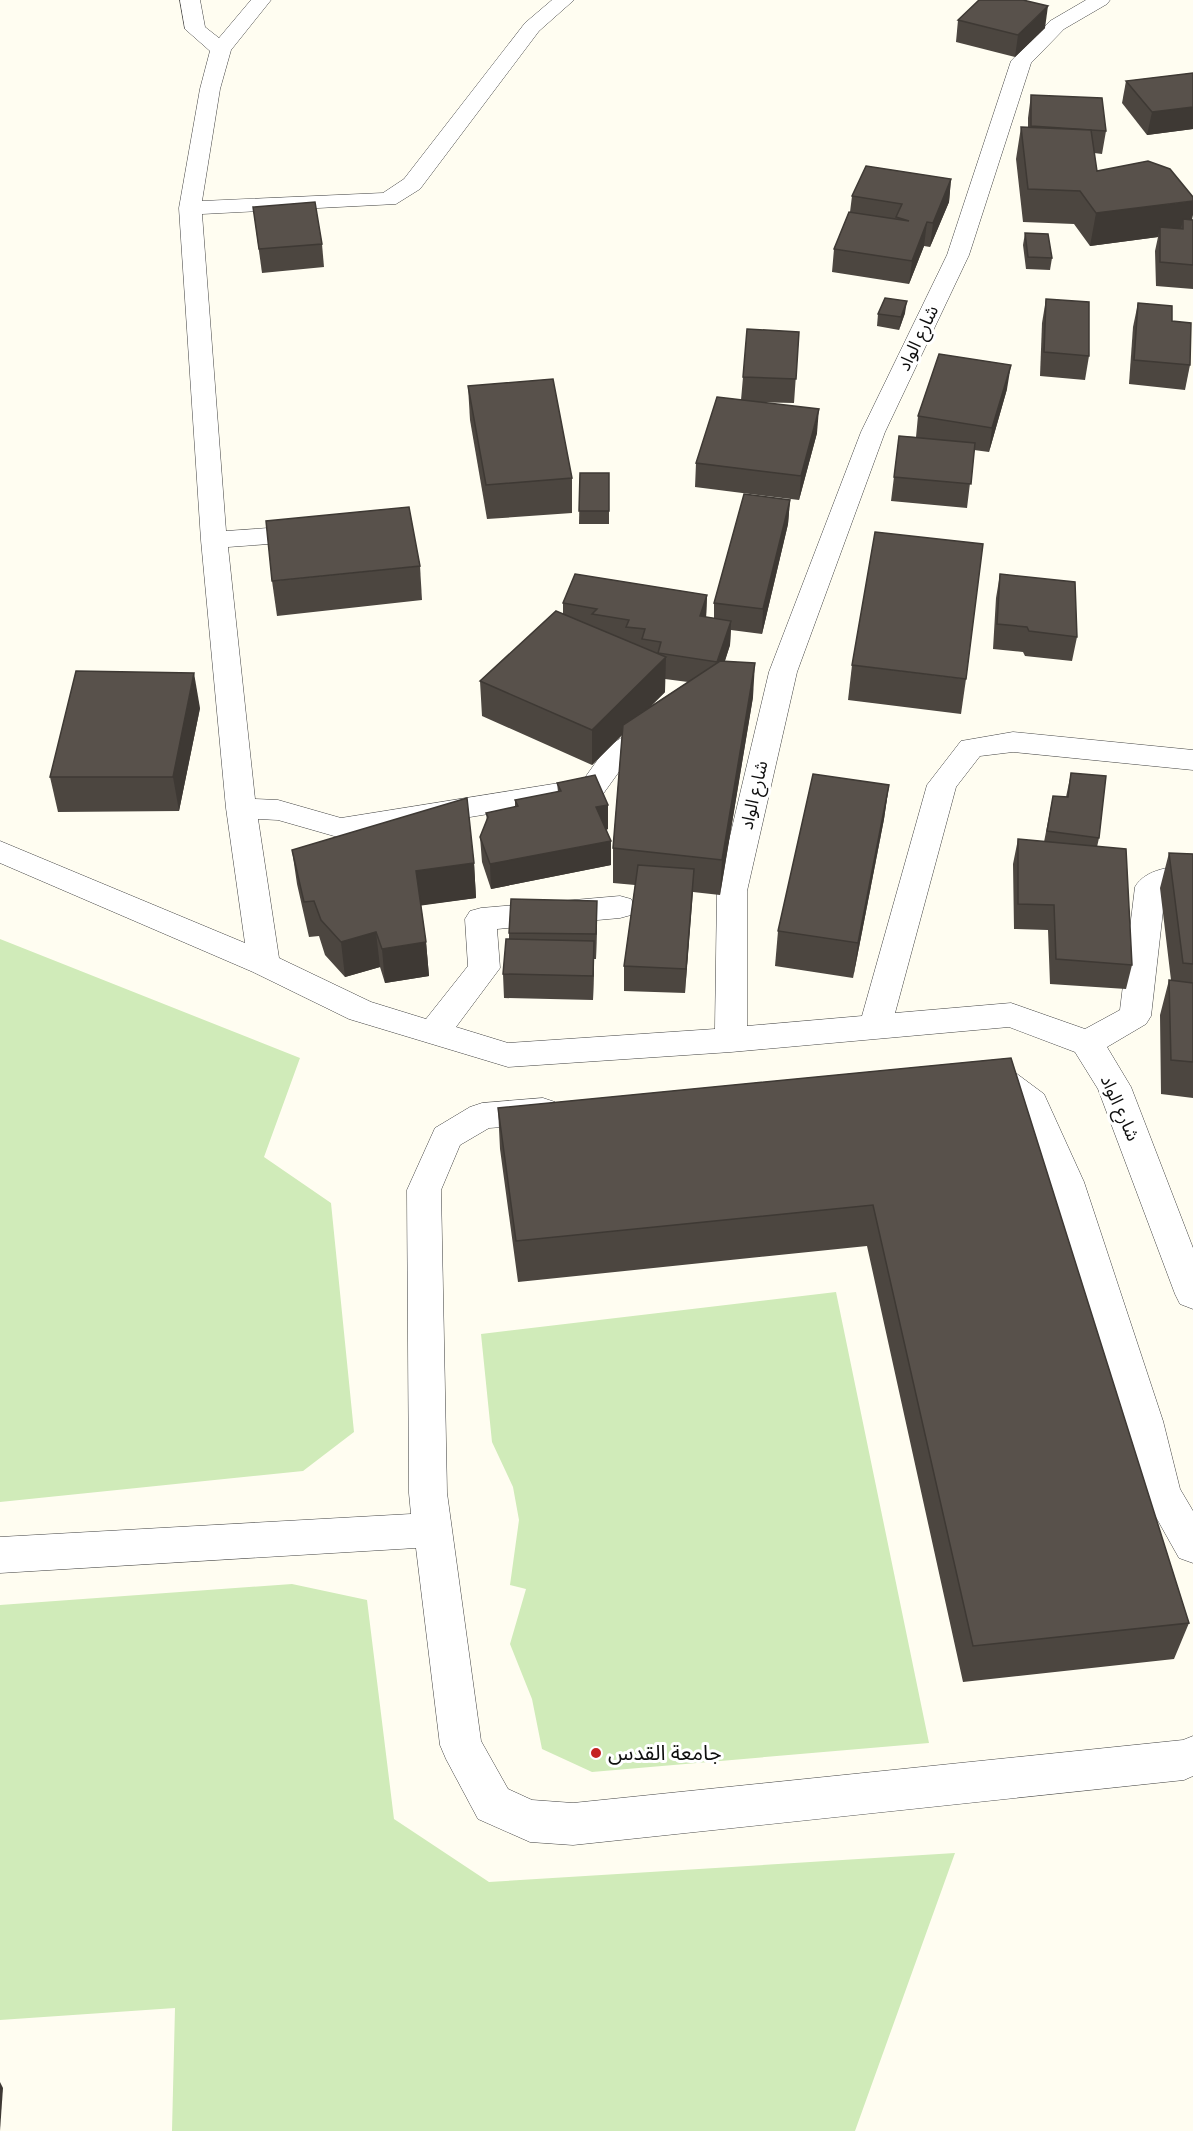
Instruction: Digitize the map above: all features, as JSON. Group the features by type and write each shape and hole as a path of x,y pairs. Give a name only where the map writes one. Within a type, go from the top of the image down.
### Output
{"street":[{"path":"190,0 195,29 221,49"},
{"path":"261,0 221,49 210,89 190,208 214,540 241,808 264,964"},
{"path":"190,208 388,199 412,184 532,27 564,0"},
{"name":"شارع الواد","path":"731,1040 732,891 783,672 873,432 958,255 1021,61 1057,25 1100,0"},
{"path":"214,540 330,531"},
{"path":"753,675 783,672"},
{"path":"241,808 278,810 341,828 593,787 616,755 681,712"},
{"path":"875,1027 942,785 971,748 1013,741 1193,760"},
{"path":"0,851 264,964 360,1011 508,1055 731,1040 1011,1015 1087,1043 1135,1016 1150,887 1176,876 1193,878"},
{"path":"433,1033 484,968 481,919 620,907"},
{"name":"شارع الواد","path":"1087,1043 1114,1087 1193,1294"},
{"path":"952,1079 997,1077 1032,1103 1068,1182 1144,1421 1162,1494 1193,1546"},
{"path":"576,1108 482,1116 447,1137 424,1190 428,1493 461,1744 494,1804 530,1821 573,1824 1184,1760 1193,1756"},
{"path":"0,1555 433,1530"}],"green space":[{"path":"0,939 300,1058 264,1157 331,1203 354,1432 303,1471 0,1502"},
{"path":"836,1292 929,1743 592,1772 542,1749 532,1699 510,1644 526,1589 510,1585 519,1520 513,1487 492,1442 481,1334"},
{"path":"292,1584 367,1600 394,1819 489,1882 955,1853 855,2131 172,2131 175,2008 0,2020 0,1605"}],"building":[{"path":"979,0 1023,0 1048,6 1018,35 958,20"},
{"path":"1193,73 1193,107 1152,112 1126,81"},
{"path":"1031,95 1102,98 1106,131 1031,126"},
{"path":"1021,127 1091,130 1097,171 1148,161 1170,169 1193,197 1193,201 1096,213 1080,191 1028,189"},
{"path":"866,166 951,179 933,223 927,222 912,261 834,249 849,212 909,221 896,217 902,204 852,196"},
{"path":"315,202 322,244 259,249 253,207"},
{"path":"1183,219 1193,220 1193,265 1160,262 1160,227 1183,229"},
{"path":"1025,233 1048,234 1052,258 1028,257"},
{"path":"885,298 907,301 901,317 878,314"},
{"path":"1046,299 1089,302 1089,356 1044,352"},
{"path":"1138,303 1172,306 1172,321 1191,323 1190,365 1134,360"},
{"path":"747,329 799,332 796,379 743,377"},
{"path":"939,354 1011,365 992,428 918,416"},
{"path":"553,379 572,478 486,485 468,386"},
{"path":"717,397 819,409 801,476 696,463"},
{"path":"899,436 975,443 971,484 894,477"},
{"path":"580,473 609,473 609,511 579,511"},
{"path":"744,494 790,500 763,609 714,603"},
{"path":"409,507 420,566 272,581 266,521"},
{"path":"875,532 983,544 966,679 852,665"},
{"path":"575,574 707,595 700,616 731,621 717,662 658,653 661,642 642,639 645,629 626,627 629,620 592,614 597,609 563,603"},
{"path":"1000,574 1075,582 1077,637 1029,631 1027,627 997,624"},
{"path":"556,611 666,657 592,730 480,681"},
{"path":"720,661 755,663 722,860 613,848 623,725"},
{"path":"76,671 194,673 173,777 50,777"},
{"path":"1071,773 1106,776 1099,838 1047,831 1053,796 1068,797"},
{"path":"813,774 889,785 858,943 778,931"},
{"path":"595,775 608,805 596,807 611,841 490,864 480,837 488,817 486,813 518,806 515,800 561,791 557,783"},
{"path":"467,798 474,863 416,871 426,942 382,949 376,932 341,942 321,920 314,901 304,902 292,850"},
{"path":"1018,839 1126,849 1132,965 1056,959 1054,905 1018,904"},
{"path":"1169,853 1193,854 1193,964 1183,963"},
{"path":"638,865 694,869 686,969 624,966"},
{"path":"511,899 597,901 596,934 509,933"},
{"path":"506,939 594,941 593,976 503,974"},
{"path":"1169,980 1193,983 1193,1062 1171,1060"},
{"path":"1011,1058 1189,1623 973,1646 873,1205 516,1241 498,1108"}],"place":[{"name":"جامعة القدس","path":"596,1753"}]}
